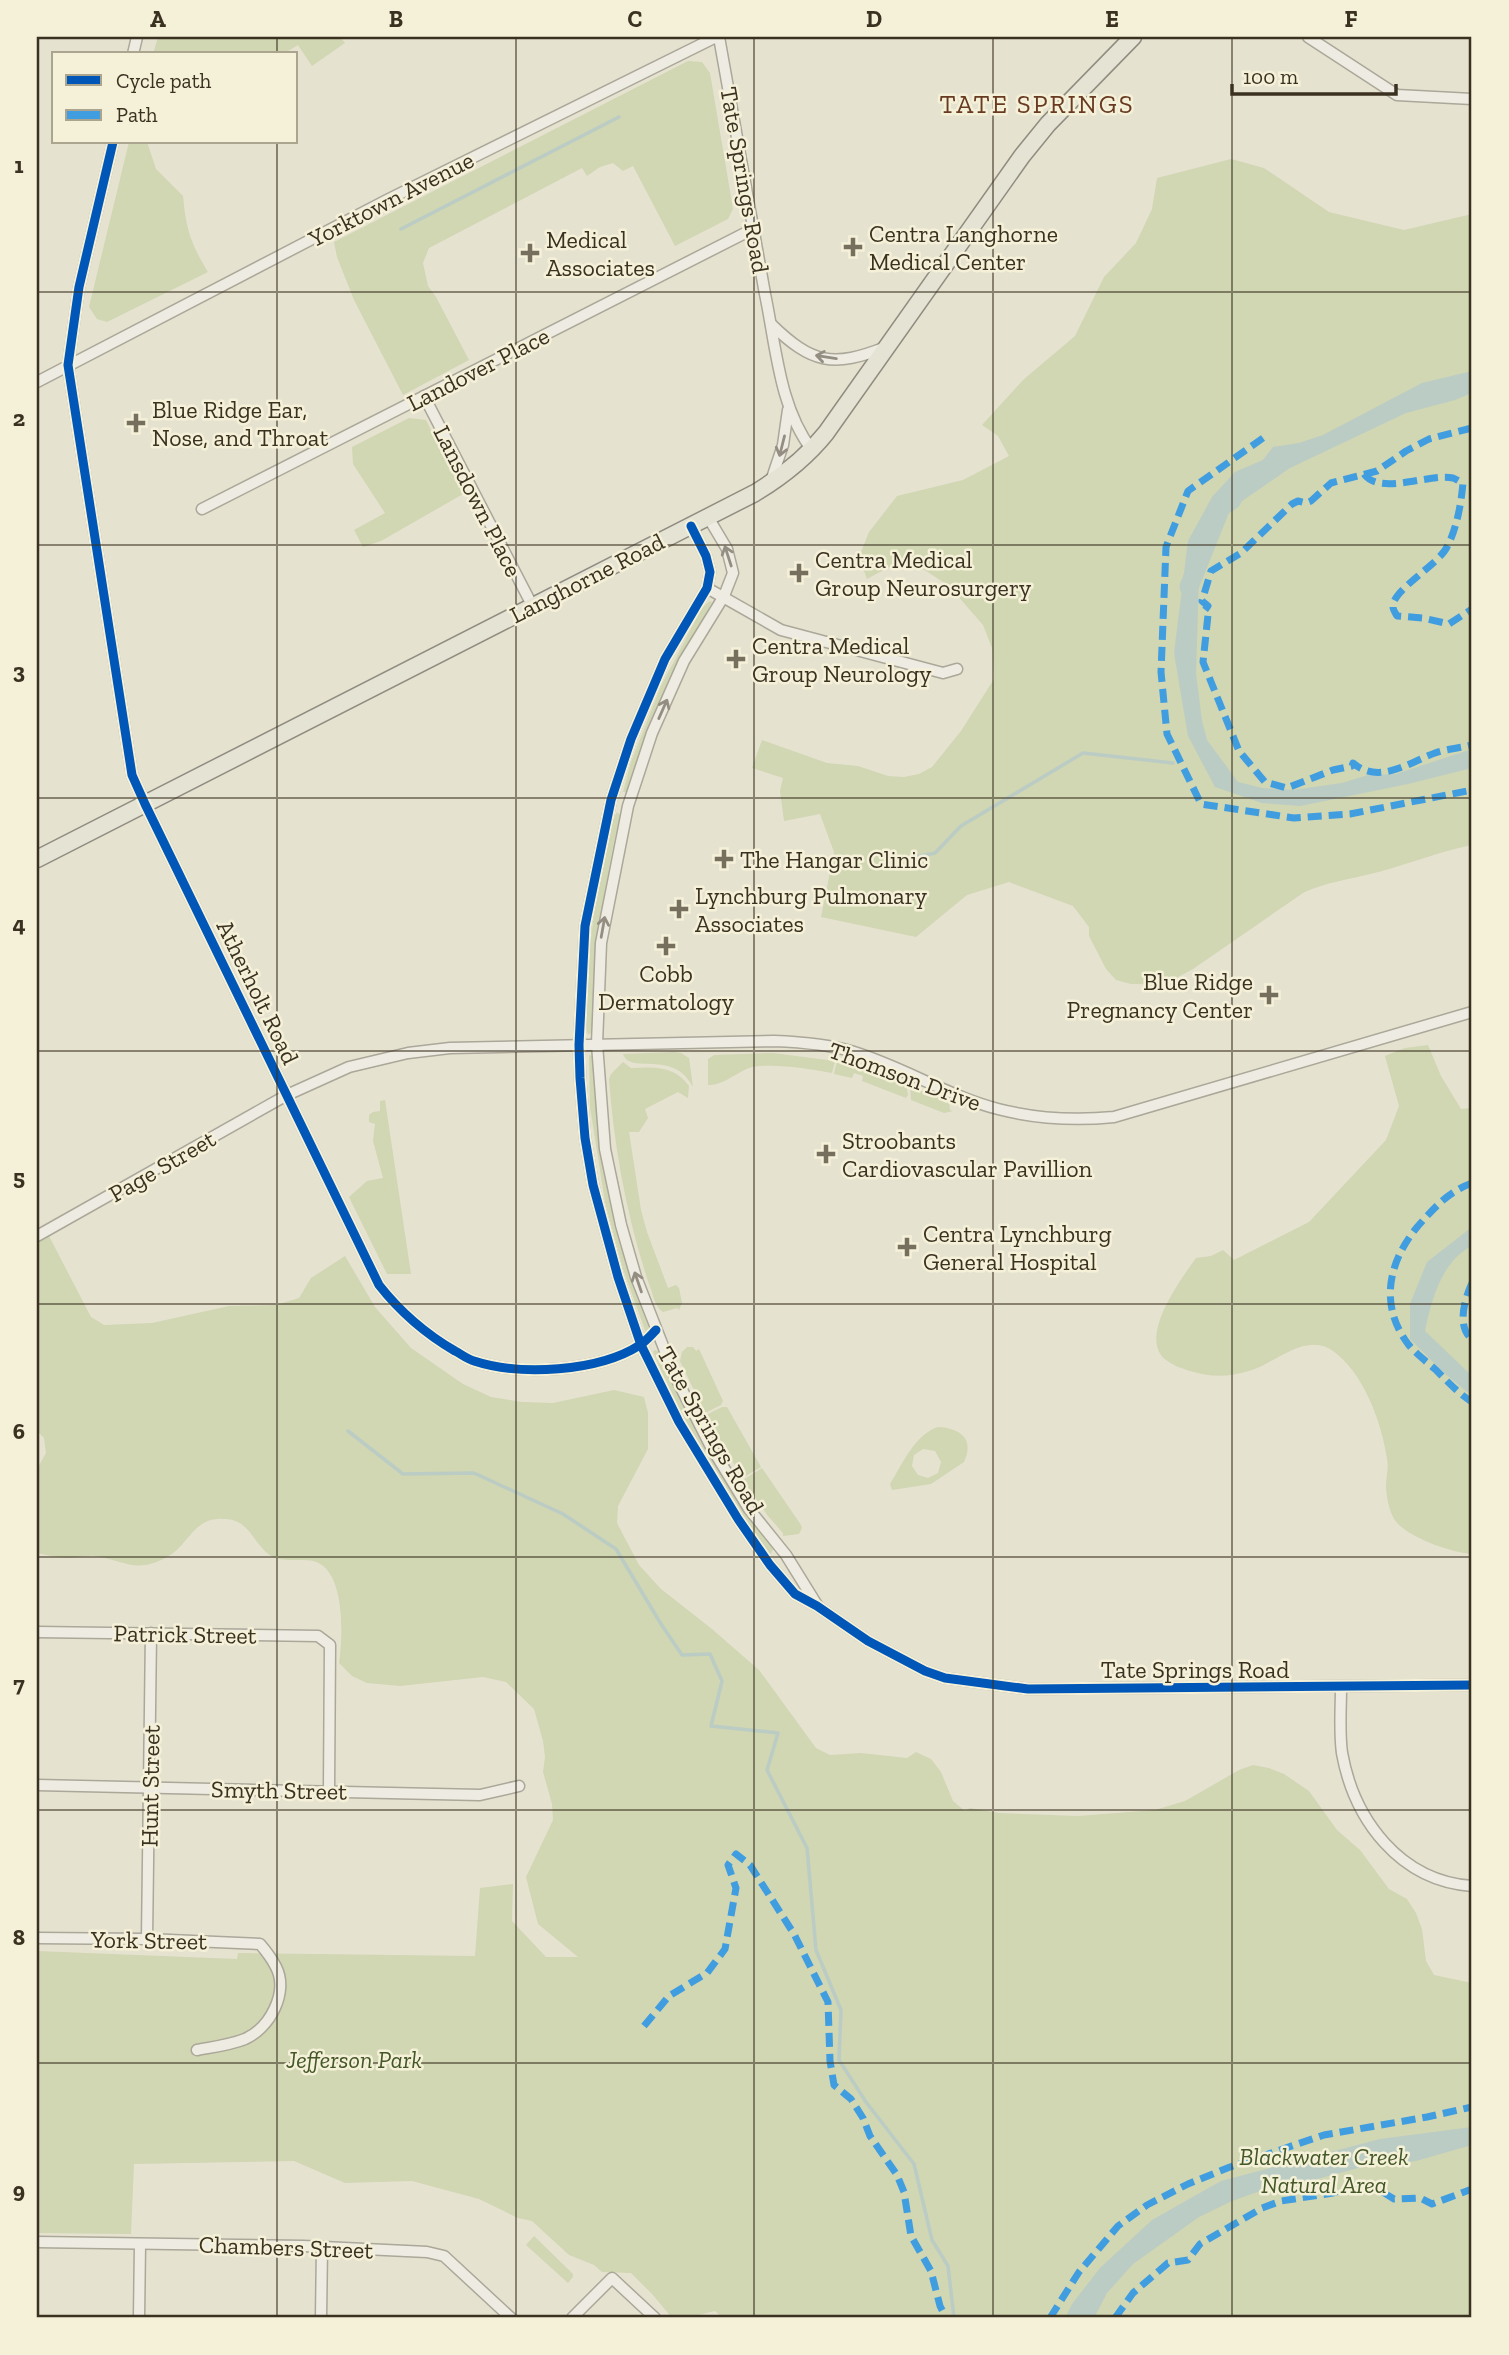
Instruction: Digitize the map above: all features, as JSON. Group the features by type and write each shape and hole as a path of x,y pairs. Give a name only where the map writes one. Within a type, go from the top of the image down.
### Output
{"main road":[{"name":"Langhorne Road","path":"37,859 770,484 812,450 1031,146 1056,115 1133,37"}],"street":[{"name":"Tate Springs Road","path":"718,37 771,324 789,406 800,435 812,450"},
{"name":"Yorktown Avenue","path":"37,382 387,200 718,37"},
{"path":"1308,37 1397,95 1472,99"},
{"path":"68,365 79,287 113,144"},
{"name":"Landover Place","path":"202,509 754,229"},
{"path":"771,324 792,344 811,355 831,359 858,358 889,345"},
{"name":"Atherholt Road","path":"68,365 132,775 379,1285 400,1311 430,1337 473,1361 520,1370 562,1369 607,1359 641,1345 656,1330"},
{"name":"Lansdown Place","path":"424,396 532,606"},
{"name":"Tate Springs Road","path":"770,484 783,445 789,406"},
{"name":"Tate Springs Road","path":"708,517 727,549 733,573 724,596 684,661 652,733 628,806 601,943 597,1044 605,1149 621,1225 636,1277 662,1346 710,1446 749,1509 786,1555 817,1606"},
{"path":"691,526 706,556 710,572 707,588 753,615 780,629 943,673 957,669"},
{"name":"Tate Springs Road","path":"707,588 665,659 631,739 611,800 585,926 579,1045 585,1138 593,1185 641,1345 679,1422 738,1519 770,1565 795,1594 868,1642 925,1671 945,1678 1028,1689 1472,1685"},
{"name":"Thomson Drive","path":"287,1096 349,1067 408,1053 493,1045 774,1041 819,1045 854,1052 995,1108 1040,1118 1078,1120 1114,1117 1472,1012"},
{"name":"Page Street","path":"37,1236 287,1096"},
{"name":"Atherholt Road","path":"641,1345 662,1346"},
{"name":"Patrick Street","path":"37,1632 318,1636 330,1645 329,1790"},
{"name":"Hunt Street","path":"147,1939 151,1633"},
{"path":"1340,1687 1342,1750 1354,1797 1365,1818 1377,1836 1413,1866 1455,1885 1472,1886"},
{"name":"Smyth Street","path":"37,1784 480,1795 519,1786"},
{"name":"York Street","path":"37,1938 260,1944 276,1966 280,1979 281,1993 273,2012 262,2028 246,2039 197,2050"},
{"name":"Chambers Street","path":"37,2242 322,2247 427,2252 444,2256 511,2318"},
{"path":"139,2318 140,2244"},
{"path":"321,2318 322,2247"},
{"path":"572,2318 612,2278 655,2318"}],"green space":[{"path":"158,37 340,37 345,43 312,66 298,45 286,52 154,52"},
{"path":"688,61 702,62 710,73 733,209 728,219 675,246 633,166 623,171 613,163 600,167 587,176 582,168 429,248 423,263 428,286 469,360 403,395 354,300 334,242"},
{"path":"129,144 148,144 156,169 183,196 190,236 208,272 107,322 97,319 89,307"},
{"path":"1231,159 1264,168 1329,212 1404,230 1472,214 1472,845 1327,884 1303,893 1193,969 1165,984 1131,984 1116,980 1106,969 1089,936 1089,927 1073,906 1009,882 967,895 916,937 821,917 834,852 820,814 784,821 780,791 783,778 752,768 762,740 827,763 858,766 888,776 919,774 932,767 961,731 994,679 992,648 983,625 949,586 920,567 891,566 867,579 859,557 869,532 897,496 963,480 1009,456 998,436 982,425 1023,380 1075,336 1104,277 1136,243 1152,209 1157,178"},
{"path":"409,418 426,420 463,494 381,541 363,547 354,530 385,513 353,464 352,447"},
{"path":"712,602 655,719 627,792 623,792 631,762 661,686 702,608"},
{"path":"617,812 620,815 604,896 597,950 592,1032 588,1035 586,992 593,922 604,854"},
{"path":"1428,1045 1441,1076 1461,1109 1472,1108 1472,1554 1441,1547 1417,1537 1406,1531 1393,1517 1387,1494 1387,1459 1381,1430 1369,1398 1352,1370 1330,1349 1320,1345 1300,1347 1252,1370 1213,1376 1178,1367 1166,1360 1158,1350 1156,1338 1164,1309 1196,1258 1211,1256 1223,1250 1234,1260 1309,1222 1386,1140 1399,1106 1385,1056 1405,1048"},
{"path":"674,1052 689,1058 693,1087 685,1075 675,1068 634,1063 627,1060 623,1054"},
{"path":"773,1053 835,1061 832,1073 757,1066 708,1085 708,1059 714,1055"},
{"path":"589,1055 593,1056 608,1190 620,1242 649,1329 646,1333 623,1269 605,1202 590,1107"},
{"path":"837,1061 883,1074 906,1084 908,1095 906,1098 862,1081 863,1076 854,1073 852,1078 834,1074"},
{"path":"623,1062 631,1068 670,1071 689,1086 688,1098 678,1092 645,1109 648,1118 639,1132 629,1132 647,1232 668,1288 676,1285 679,1288 682,1303 679,1310 677,1308 663,1312 656,1303 628,1208 614,1131 609,1079"},
{"path":"910,1086 949,1102 950,1110 953,1111 944,1113 911,1100"},
{"path":"385,1100 411,1274 387,1274 349,1197 367,1181 383,1178 373,1141 375,1124 369,1122 369,1115 380,1111 380,1101"},
{"path":"49,1236 91,1317 104,1325 152,1323 229,1306 276,1305 299,1298 311,1278 345,1256 375,1307 411,1348 463,1384 491,1397 522,1402 553,1403 614,1390 644,1397 648,1413 648,1449 618,1506 617,1523 639,1565 661,1589 759,1670 816,1748 830,1755 861,1753 907,1758 916,1752 931,1759 941,1772 953,1801 965,1811 970,1808 999,1813 1078,1816 1155,1810 1185,1801 1239,1770 1253,1765 1284,1774 1309,1791 1337,1830 1360,1850 1389,1889 1407,1899 1422,1929 1426,1961 1434,1975 1472,1983 1472,2318 723,2318 715,2311 686,2318 672,2318 631,2273 602,2272 594,2265 569,2255 532,2221 518,2218 479,2199 412,2181 345,2183 294,2161 134,2164 131,2234 37,2233 37,1951 237,1959 238,1953 475,1956 480,1888 513,1884 512,1921 546,1957 578,1957 538,1924 526,1877 553,1820 552,1804 543,1772 543,1741 534,1709 506,1682 483,1677 400,1686 367,1683 352,1676 339,1663 340,1605 332,1576 324,1566 313,1561 283,1560 272,1556 236,1521 217,1519 201,1524 174,1553 147,1565 131,1565 95,1556 65,1558 37,1553 37,1469 46,1453 44,1438 37,1431 37,1243"},
{"path":"687,1347 693,1347 696,1351 699,1349 723,1401 721,1405 705,1413 680,1361 682,1352"},
{"path":"654,1350 658,1351 726,1477 773,1549 771,1554 757,1538 706,1459 673,1395"},
{"path":"727,1407 761,1467 742,1478 706,1415"},
{"path":"938,1427 959,1432 968,1447 964,1462 931,1484 892,1490 890,1484 904,1459 922,1436","holes":["923,1449 935,1451 941,1462 938,1473 928,1478 918,1475 912,1466 914,1455"]},
{"path":"762,1468 801,1525 799,1534 783,1536 743,1480"},
{"path":"534,2236 573,2274 568,2283 526,2245"}],"shaded area":[{"path":"1472,371 1472,393 1406,413 1290,468 1210,523 1196,546 1199,577 1196,673 1207,740 1238,782 1262,788 1293,790 1342,783 1368,775 1396,774 1472,749 1472,768 1300,806 1262,803 1215,787 1188,736 1174,653 1188,541 1212,497 1235,472 1263,460 1273,447 1299,443 1323,435 1422,383"},
{"path":"1472,1227 1472,1246 1462,1252 1446,1271 1435,1295 1425,1331 1472,1376 1472,1396 1410,1339 1410,1304 1427,1262"},
{"path":"1472,2127 1472,2145 1416,2161 1362,2167 1306,2182 1280,2184 1232,2201 1199,2217 1133,2264 1107,2293 1094,2318 1065,2318 1072,2304 1100,2268 1152,2220 1221,2181 1380,2139"}],"waterway":[{"path":"401,229 619,117"},
{"path":"1189,587 1221,507 1232,500"},
{"path":"883,853 899,858 935,853 961,826 1083,753 1173,763"},
{"path":"348,1431 403,1474 474,1473 563,1514 616,1549 682,1655 710,1654 722,1681 711,1726 778,1733 767,1770 807,1848 816,1950 841,2010 839,2060 866,2102 914,2164 932,2240 948,2266 954,2318"}],"marked path":[{"path":"1472,428 1429,439 1377,471 1331,483 1311,501 1292,504 1241,553 1211,571 1202,601 1208,606 1205,610 1208,615 1203,662 1239,751 1265,782 1287,788 1333,770 1352,766 1353,763 1363,769 1383,772 1439,752 1472,745"},
{"path":"1263,438 1188,491 1166,547 1161,672 1167,734 1201,804 1294,818 1350,814 1472,790"},
{"path":"1364,474 1381,483 1393,484 1443,477 1463,483 1458,516 1447,547 1399,593 1393,607 1397,616 1449,624 1472,609"},
{"path":"1472,1183 1442,1201 1418,1226 1400,1254 1391,1284 1393,1314 1408,1344 1472,1402"},
{"path":"1472,1283 1463,1312 1464,1327 1472,1339"},
{"path":"644,2026 669,1996 707,1973 725,1949 736,1888 728,1865 736,1854 750,1865 794,1934 828,2002 830,2061 834,2085 851,2099 870,2136 897,2175 904,2192 911,2236 931,2271 946,2318"},
{"path":"1050,2318 1079,2272 1118,2226 1147,2205 1188,2184 1324,2135 1472,2107"},
{"path":"1115,2318 1133,2293 1168,2263 1188,2260 1200,2244 1262,2208 1281,2201 1333,2193 1358,2184 1371,2185 1394,2199 1420,2198 1432,2204 1472,2189"}],"cycle path":[{"path":"113,144 79,287 68,365 132,775 145,804 379,1285 396,1305 423,1330 466,1358 513,1369 558,1369 603,1361 640,1345 656,1330"},
{"path":"691,526 706,556 710,572 707,588 665,659 631,739 611,800 585,926 580,1078 585,1138 593,1185 618,1277 641,1345 679,1422 738,1519 770,1565 795,1594 868,1641 925,1671 945,1678 1028,1689 1472,1685"}],"place":[{"name":"Centra Langhorne Medical Center","path":"853,247"},
{"name":"Medical Associates","path":"530,253"},
{"name":"Blue Ridge Ear, Nose, and Throat","path":"136,423"},
{"name":"Centra Medical Group Neurosurgery","path":"799,573"},
{"name":"Centra Medical Group Neurology","path":"736,659"},
{"name":"The Hangar Clinic","path":"724,859"},
{"name":"Lynchburg Pulmonary Associates","path":"679,909"},
{"name":"Cobb Dermatology","path":"666,946"},
{"name":"Blue Ridge Pregnancy Center","path":"1269,995"},
{"name":"Stroobants Cardiovascular Pavillion","path":"826,1154"},
{"name":"Centra Lynchburg General Hospital","path":"907,1247"}],"district":[{"name":"TATE SPRINGS","path":"1037,104"}],"park label":[{"name":"Jefferson Park","path":"354,2059"},
{"name":"Blackwater Creek Natural Area","path":"1324,2170"}]}
